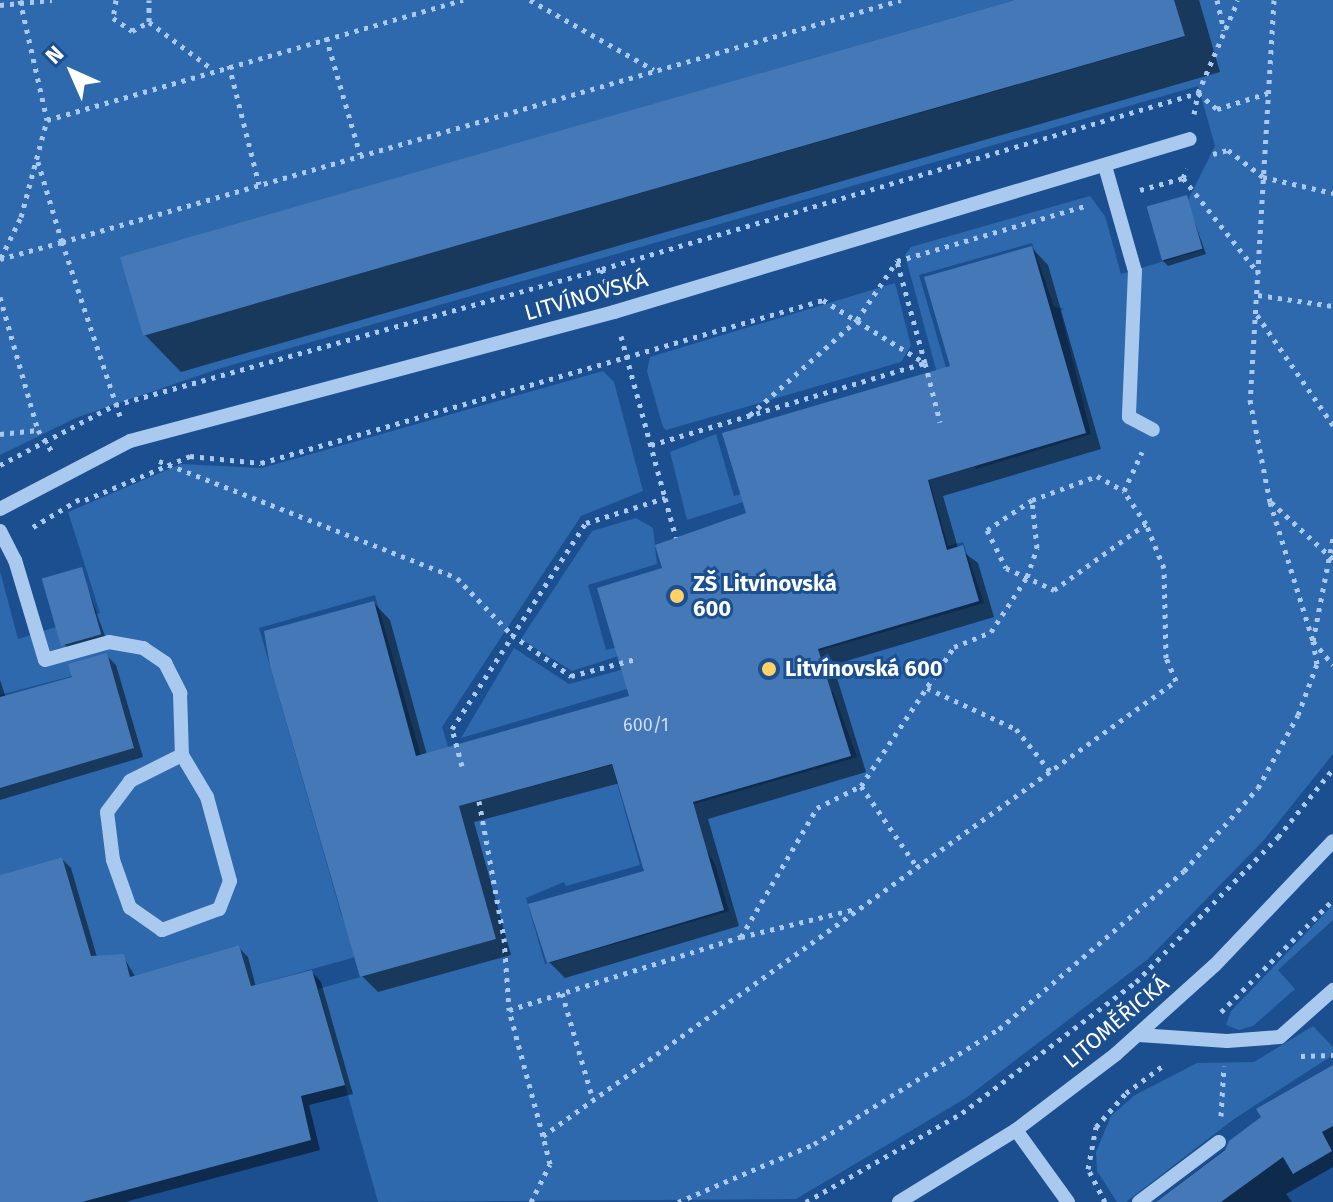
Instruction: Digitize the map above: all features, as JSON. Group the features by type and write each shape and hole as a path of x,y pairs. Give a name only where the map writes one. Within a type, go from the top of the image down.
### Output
{"street":[{"name":"LITVÍNOVSKÁ","path":"0,509 130,441 614,312 1190,139"},
{"path":"1105,166 1135,271 1129,417 1153,430"},
{"path":"0,531 15,560 45,660 109,642 154,655 165,663 180,693 182,755 207,797 230,881 219,909 162,930 130,908 113,860 107,812 130,781 182,755"},
{"name":"LITOMĚŘICKÁ","path":"899,1202 1016,1130 1139,1035 1215,965 1333,841"},
{"path":"1139,1035 1227,1041 1280,1037 1333,990"},
{"path":"1016,1130 1068,1202"},
{"path":"1139,1202 1219,1142"}],"path":[{"path":"0,5 52,0"},
{"path":"116,0 113,18 120,26 132,31 149,22"},
{"path":"149,0 149,22"},
{"path":"440,0 447,5"},
{"path":"47,120 212,69 463,0"},
{"path":"530,0 654,70"},
{"path":"0,259 901,0"},
{"path":"1217,0 1224,31"},
{"path":"1183,178 1190,160 1190,139 1198,93 1238,0"},
{"path":"678,1202 814,1144 999,1029 1184,871 1258,788 1317,664 1313,641 1270,502 1250,400 1274,0"},
{"path":"0,259 21,217 47,120 20,3"},
{"path":"149,22 212,69"},
{"path":"326,37 360,154"},
{"path":"229,65 259,184"},
{"path":"1198,93 1217,109 1268,93"},
{"path":"0,465 115,405 602,269 1198,93"},
{"path":"1190,160 1228,150 1263,177 1333,193"},
{"path":"38,162 115,405"},
{"path":"1183,178 1259,274"},
{"path":"749,416 857,320 897,261 1183,178"},
{"path":"897,261 940,422"},
{"path":"602,269 676,538"},
{"path":"1258,295 1333,306"},
{"path":"0,297 38,430 0,434"},
{"path":"85,500 190,456 261,463 823,300 925,363"},
{"path":"1257,314 1333,425"},
{"path":"651,445 925,363"},
{"path":"1124,491 1153,430"},
{"path":"165,465 457,578 512,635 571,676 636,659"},
{"path":"543,1136 1176,681 1166,658 1164,568 1146,524 1124,491 1097,476 1032,500 987,530 1006,568 1054,590 1146,524"},
{"path":"462,766 452,729 586,523 665,498"},
{"path":"741,937 817,808 861,786 954,647 991,632 1027,577 1037,548 1032,500"},
{"path":"1270,502 1331,559"},
{"path":"1313,641 1333,538"},
{"path":"1313,641 1333,665"},
{"path":"927,688 1016,729 1050,771"},
{"path":"806,1202 962,1113 1136,982 1278,837 1333,769"},
{"path":"861,786 917,867"},
{"path":"479,801 504,938 509,1010 550,1164 531,1202"},
{"path":"1105,1202 1088,1169 1096,1127 1106,1111 1266,972 1333,900"},
{"path":"509,1010 741,937 860,908"},
{"path":"562,993 593,1100"},
{"path":"1219,1142 1227,1041"}],"shaded area":[{"path":"0,0 1015,0 121,257 143,336 1184,37 1174,0 1333,0 1333,754 1264,840 1148,959 966,1098 796,1199 378,1202 318,989 496,939 459,806 612,765 640,865 566,886 564,882 526,898 545,964 729,911 715,864 680,808 857,757 833,692 817,697 808,654 984,603 963,542 948,546 918,442 968,444 976,469 1091,434 1060,310 1065,309 1054,307 1032,243 919,275 961,419 948,414 905,255 911,247 1090,196 1105,216 1121,274 1202,250 1188,200 1215,146 1198,86 218,369 78,417 0,455"},
{"path":"895,283 911,346 901,362 666,430 663,427 647,371 650,357"},
{"path":"603,371 614,382 643,491 581,516 442,727 453,763 425,770 375,595 259,628 342,917 452,885 438,934 251,986 239,945 130,977 124,955 92,960 62,857 0,875 0,788 134,747 110,666 0,695 0,571 18,639 100,613 68,512 181,464 262,468"},
{"path":"716,434 734,496 753,491 756,498 687,520 670,452"},
{"path":"636,518 653,528 657,564 588,585 606,650 626,645 628,653 572,671 521,639 592,531"},
{"path":"514,648 569,684 632,667 637,686 461,738"},
{"path":"1333,905 1333,920 1278,970 1295,989 1253,1026 1239,1030 1226,1025 1231,1011"},
{"path":"1313,1026 1333,1047 1333,1055 1234,1119 1126,1202 1117,1202 1097,1171 1096,1152 1111,1116 1135,1095 1197,1063 1254,1062"}],"building":[{"path":"1015,0 1174,0 1185,36 143,336 120,257"},
{"path":"1187,195 1202,249 1162,260 1147,207"},
{"path":"1032,246 1086,433 928,480 947,550 963,545 979,601 818,649 851,756 693,802 724,910 547,963 528,904 644,871 612,764 459,806 496,939 360,977 270,666 264,631 374,601 416,756 629,696 597,588 662,568 655,545 746,513 722,433 950,366 924,277"},
{"path":"82,567 101,634 61,646 42,579"},
{"path":"107,653 134,748 0,788 0,697 72,677 68,664"},
{"path":"62,857 91,956 124,954 130,977 239,945 251,986 312,970 345,1085 301,1096 311,1140 82,1202 0,1202 0,875"},
{"path":"1333,1065 1333,1126 1322,1132 1332,1151 1293,1174 1283,1157 1221,1202 1156,1202 1225,1150 1229,1141 1261,1117 1256,1109"}],"place":[{"name":"ZŠ Litvínovská 600","path":"677,596"},
{"name":"Litvínovská 600","path":"769,669"}]}
